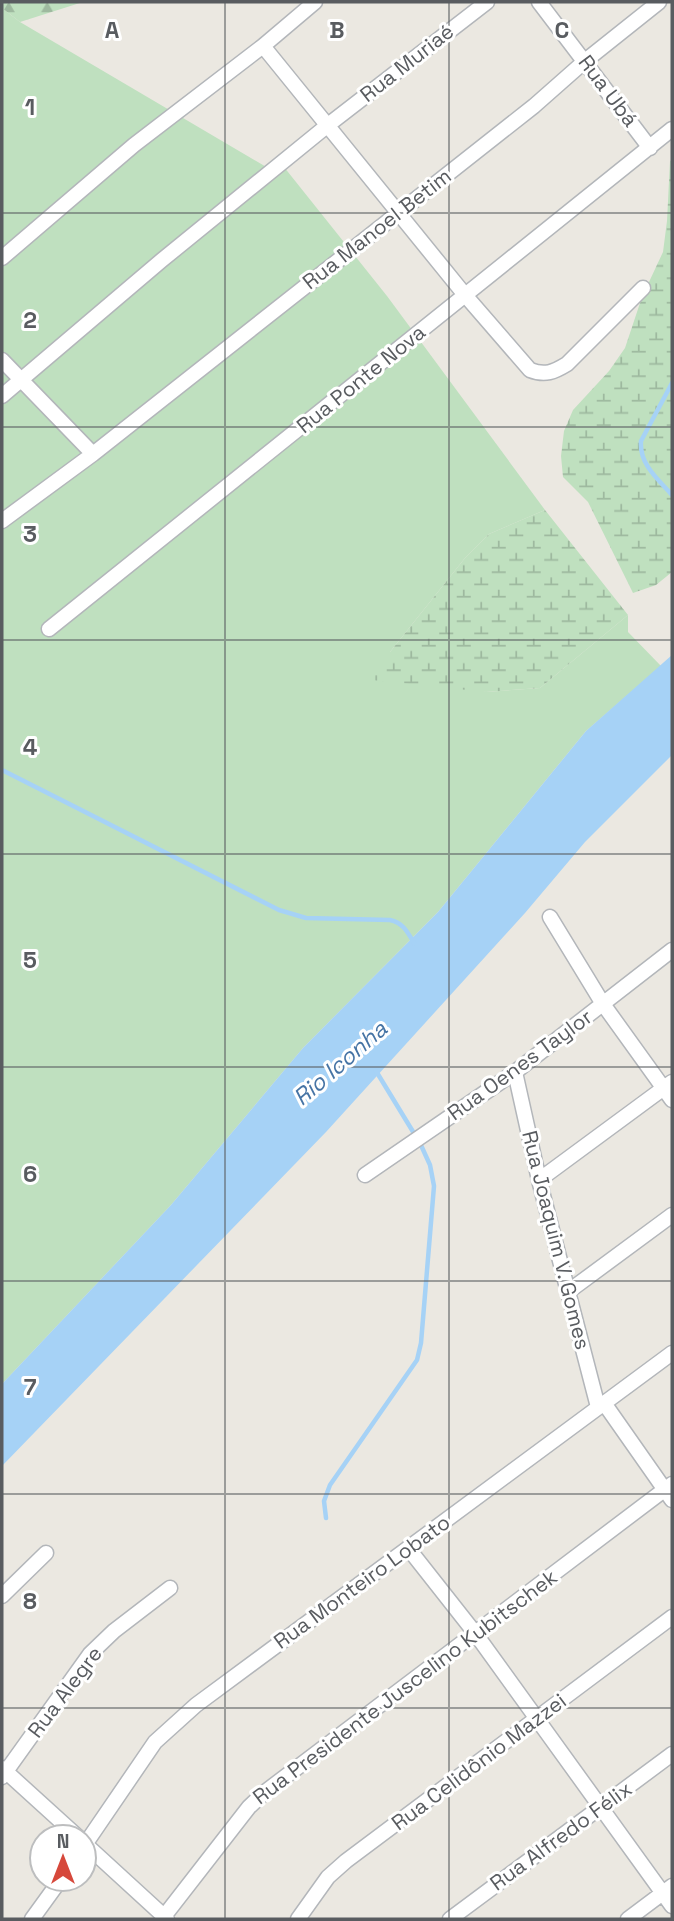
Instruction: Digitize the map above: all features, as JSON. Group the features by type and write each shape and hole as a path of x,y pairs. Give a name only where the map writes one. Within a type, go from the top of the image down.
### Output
{"street":[{"path":"2,258 134,145 316,2"},
{"name":"Rua Muriaé","path":"2,396 162,260 328,125 487,2"},
{"name":"Rua Ubá","path":"539,2 650,148"},
{"name":"Rua Manoel Betim","path":"2,521 93,454 534,106 659,2"},
{"path":"263,46 465,295 530,370 542,374 554,372 567,364 643,288"},
{"name":"Rua Ponte Nova","path":"48,628 672,129"},
{"path":"2,360 93,454"},
{"path":"539,1180 669,1090 603,1004 550,917"},
{"name":"Rua Oenes Taylor","path":"365,1175 514,1072 672,950"},
{"name":"Rua Joaquim V. Gomes","path":"514,1072 539,1180 601,1405 670,1491"},
{"path":"569,1291 672,1215"},
{"name":"Rua Monteiro Lobato","path":"97,1823 155,1742 174,1723 672,1353"},
{"name":"Rua Presidente Juscelino Kubitschek","path":"164,1918 248,1807 475,1633 670,1491"},
{"path":"408,1548 668,1889 672,1906"},
{"path":"2,1596 46,1553"},
{"name":"Rua Alegre","path":"3,1772 90,1654 114,1631 170,1588"},
{"name":"Rua Celidônio Mazzei","path":"298,1919 328,1877 346,1861 672,1617"},
{"name":"Rua Alfredo Félix","path":"450,1919 672,1754"},
{"path":"3,1772 61,1823"},
{"path":"98,1856 164,1918"},
{"path":"628,1919 668,1889"},
{"path":"32,1919 51,1893"}],"green space":[{"path":"3,2 83,2 20,22 2,8"},
{"path":"2,8 20,22 268,168 280,162 387,296 545,510 489,534 465,558 390,652 486,692 540,688 628,615 628,632 661,666 586,731 438,912 303,1048 171,1205 2,1384"},
{"path":"672,160 672,572 656,585 633,593 588,502 563,477 561,456 564,431 573,410 609,371 625,348 642,297 663,252"},
{"path":"545,510 628,615 540,688 486,692 372,680 390,652 465,558 489,534"}],"water":[{"name":"Rio Iconha","path":"672,655 672,755 585,842 525,913 326,1132 2,1466 2,1384 171,1205 303,1048 438,912 586,731"}],"waterway":[{"path":"672,383 641,441 646,464 672,495"},
{"path":"2,770 279,910 306,918 390,920 401,925 414,943"},
{"path":"376,1071 415,1135"},
{"path":"326,1518 324,1501 330,1485 417,1360 421,1343 434,1186 430,1165 420,1143"}]}
